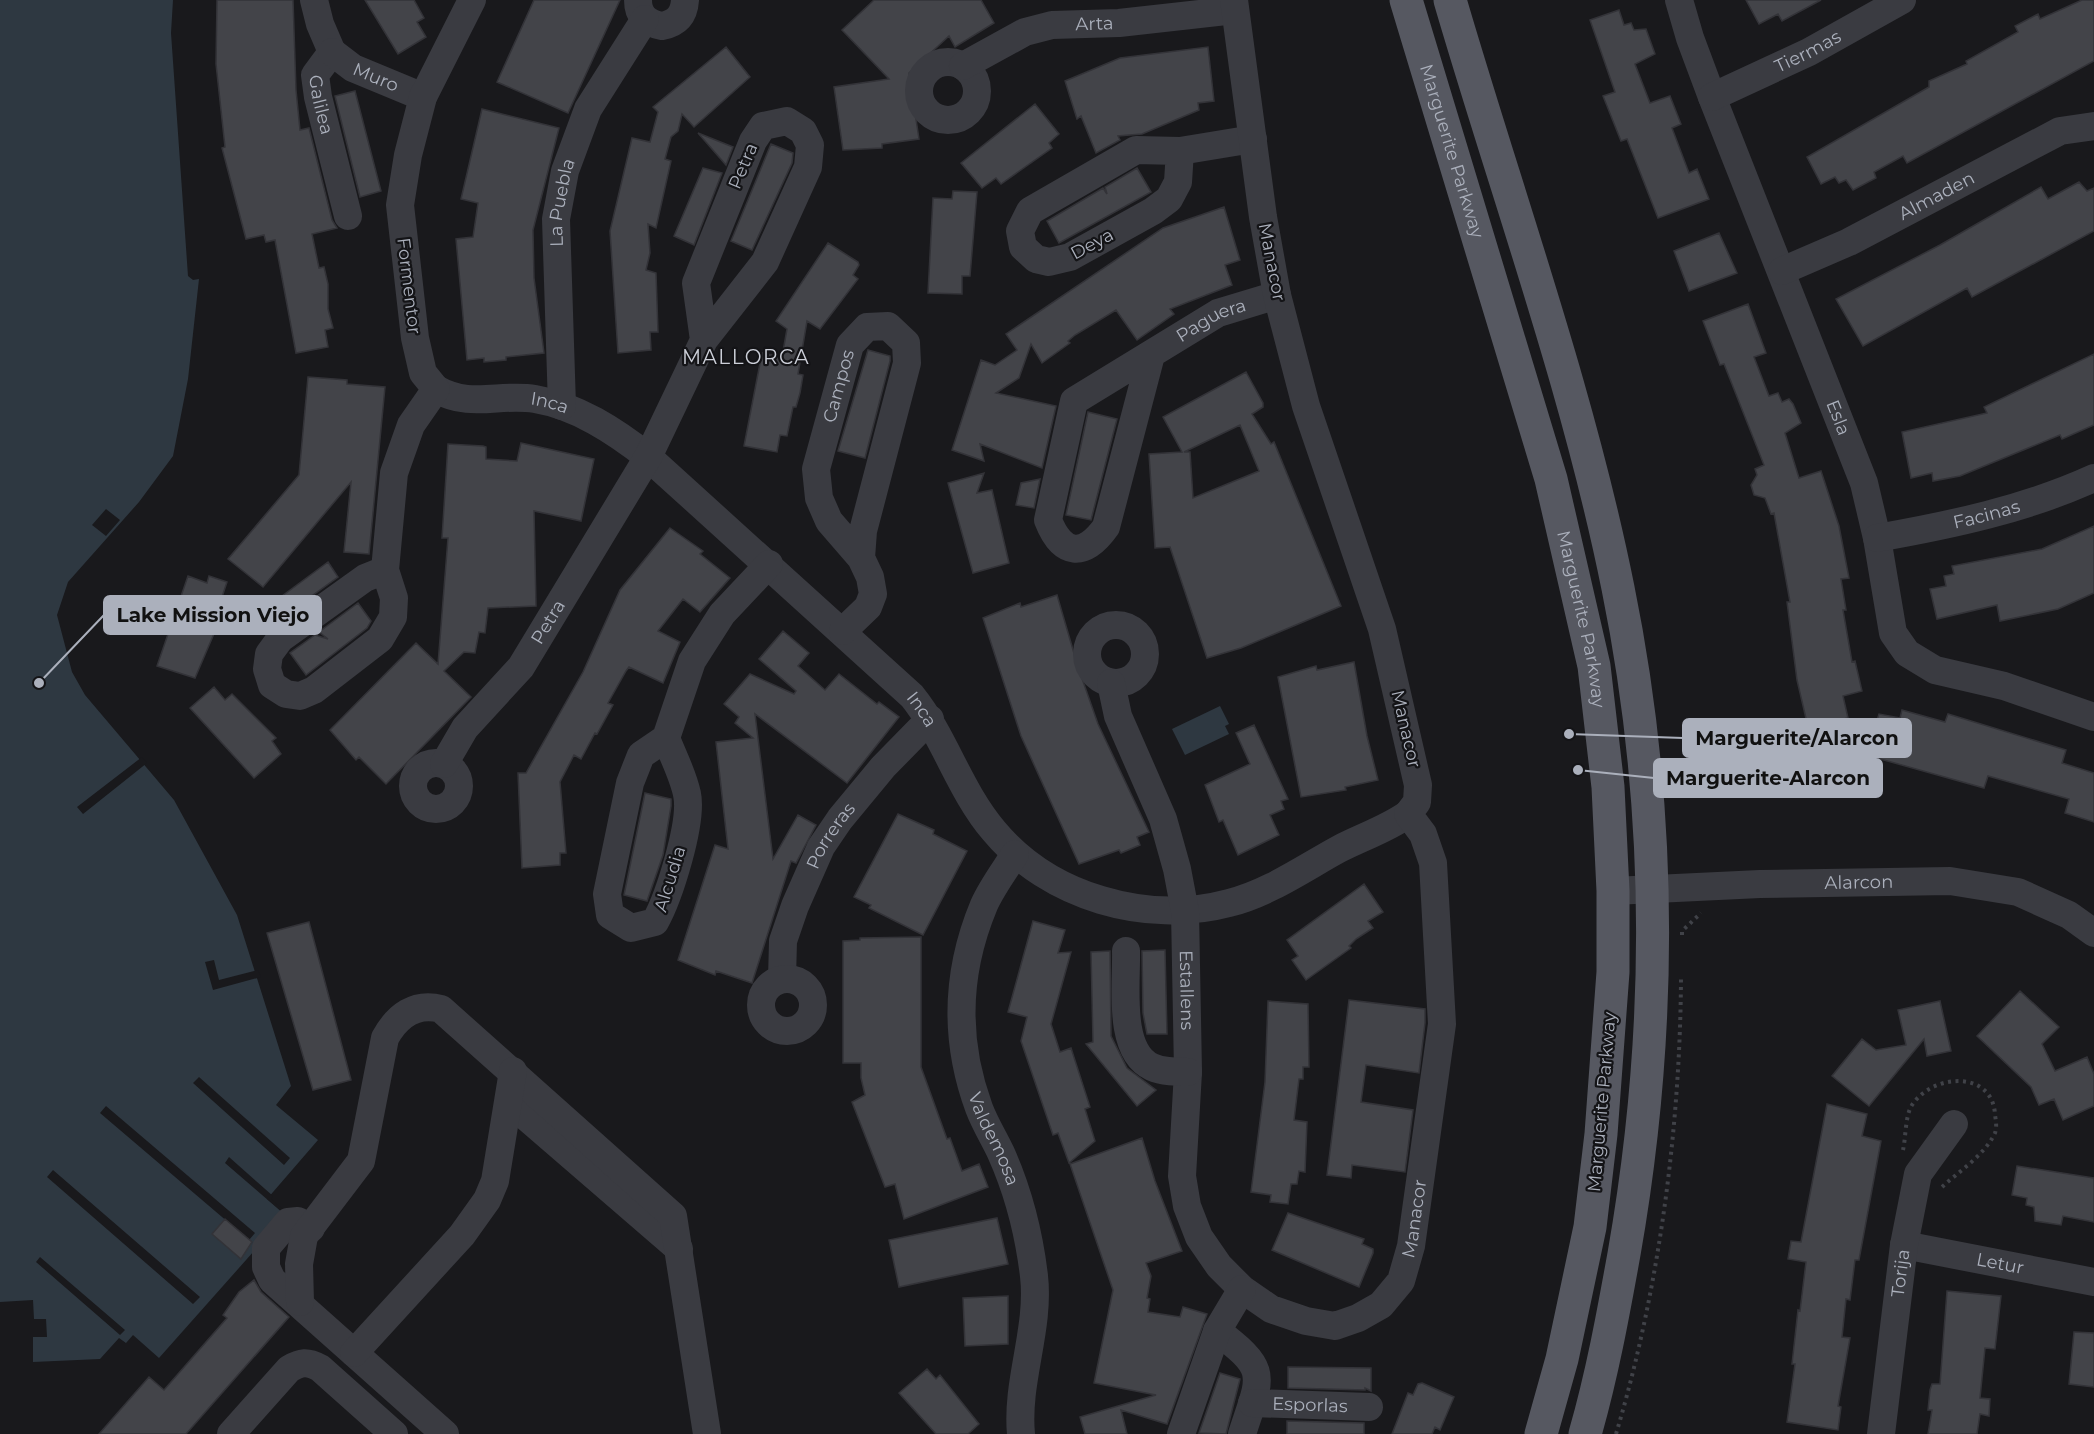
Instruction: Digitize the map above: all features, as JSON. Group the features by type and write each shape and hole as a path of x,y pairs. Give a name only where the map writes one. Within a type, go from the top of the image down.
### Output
{"main road":[{"name":"Marguerite Parkway","path":"1406,0 1551,479 1594,666 1608,787 1613,891 1612,983 1601,1134 1590,1227 1562,1359 1541,1434"},
{"path":"1450,0 1596,490 1618,590 1638,704 1654,889 1648,1085 1635,1189 1598,1386 1585,1434"}],"street":[{"name":"Galilea","path":"314,0 320,24 332,52 315,75 318,97 348,216"},
{"name":"Formentor","path":"436,389 423,373 415,338 400,205 408,155 423,97 472,0"},
{"path":"641,10 662,26 671,24 684,11 685,0"},
{"name":"Esla","path":"1679,0 1690,38 1712,97 1864,483 1877,538 1893,633 1907,653 1935,670 2004,686 2094,717"},
{"name":"Tiermas","path":"1712,97 1809,52 1902,0"},
{"name":"Arta","path":"963,66 1025,32 1052,25 1119,23 1235,5"},
{"name":"Manacor","path":"1235,5 1277,295 1306,406 1382,629 1419,785 1417,802 1408,814 1423,834 1433,863 1442,1024 1411,1246 1401,1281 1381,1305 1358,1318 1335,1326 1306,1321 1271,1309 1242,1289"},
{"name":"La Puebla","path":"562,406 555,219 565,171 588,109 641,10"},
{"name":"Muro","path":"332,52 353,68 423,97"},
{"name":"Petra","path":"444,764 465,728 521,667 648,457 704,340 765,262 808,167 810,145 803,132 787,121 763,126 753,141 696,283 704,340"},
{"name":"Almaden","path":"1782,271 1849,242 2060,131 2094,126"},
{"name":"Deya","path":"1180,151 1178,182 1170,199 1153,211 1070,257 1049,262 1036,259 1023,248 1020,231 1030,211 1136,150 1180,151 1253,139"},
{"name":"Paguera","path":"1151,355 1106,526 1096,542 1083,549 1065,546 1055,538 1048,520 1074,401 1218,313 1277,295"},
{"name":"Campos","path":"843,631 868,607 873,594 870,578 861,558 829,521 819,498 816,469 850,345 867,327 888,326 906,343 908,363 863,531 861,558"},
{"path":"385,570 365,578 280,639 268,654 267,669 272,685 286,694 300,696 314,690 380,639 393,617 394,598 385,570 394,473 411,425 436,389"},
{"name":"Inca","path":"436,389 452,399 533,399 562,406 613,430 648,457 769,564 912,696 930,719 966,793 1015,854 1068,887 1098,900 1128,908 1185,911 1230,903 1267,890 1408,814"},
{"name":"Facinas","path":"1877,538 1933,528 1999,512 2094,478"},
{"path":"666,738 693,661 722,614 769,564"},
{"name":"Estallens","path":"1111,683 1118,716 1163,819 1177,869 1185,911 1188,1072 1182,1176 1187,1206 1199,1237 1219,1266 1242,1289"},
{"name":"Porreras","path":"782,979 783,941 795,906 821,847 883,767 930,719"},
{"name":"Alcudia","path":"666,738 688,796 685,828 666,903 655,922 631,928 610,915 607,894 630,783 641,755 666,738"},
{"name":"Valdemosa","path":"1015,854 985,903 968,950 961,988 961,1030 966,1067 980,1110 1001,1154 1015,1192 1034,1278 1032,1334 1023,1379 1021,1434"},
{"name":"Alarcon","path":"1613,891 1950,881 2018,892 2069,915 2094,933"},
{"path":"1126,951 1127,1031 1133,1047 1151,1067 1188,1072"},
{"path":"445,1434 300,1302 300,1248 311,1228 361,1161 385,1038 393,1023 418,1007 428,1005 441,1009 513,1071 666,1207 673,1216 707,1434"},
{"path":"354,1353 462,1236 482,1209 495,1181 513,1071"},
{"path":"509,1102 679,1249"},
{"name":"Torija","path":"1881,1434 1904,1245 1918,1174 1954,1124"},
{"name":"Letur","path":"1904,1245 2094,1282"},
{"path":"1181,1434 1217,1331 1242,1289"},
{"name":"Esporlas","path":"1217,1331 1246,1353 1255,1366 1258,1386 1242,1434"},
{"path":"231,1434 289,1369 300,1363 310,1363 320,1368 394,1434"},
{"name":"Esporlas","path":"1252,1403 1369,1407"}],"path":[{"path":"1682,942 1682,931 1698,913 1710,911"},
{"path":"1616,1434 1642,1324 1659,1233 1675,1112 1681,974"},
{"path":"1903,1151 1911,1107 1929,1086 1951,1080 1970,1082 1985,1092 1995,1110 1996,1130 1985,1150 1965,1165 1941,1189 1937,1197"}],"shaded area":[{"path":"0,0 173,0 171,33 188,276 193,280 199,279 188,379 173,456 139,502 68,582 57,615 72,672 85,695 174,800 237,915 291,1086 276,1105 318,1140 267,1199 286,1215 159,1358 133,1335 126,1343 119,1338 100,1359 33,1362 33,1337 47,1337 46,1319 34,1319 33,1300 0,1302"},
{"path":"1220,706 1229,724 1225,726 1229,734 1185,755 1172,729"}],"pier":[{"path":"106,509 120,520 106,536 92,525"},
{"path":"142,757 147,763 83,814 77,807"},
{"path":"214,960 219,980 258,970 261,977 213,990 205,962"},
{"path":"199,1077 290,1158 284,1165 193,1083"},
{"path":"106,1106 255,1233 249,1240 100,1113"},
{"path":"229,1157 273,1196 271,1199 286,1212 284,1214 225,1163"},
{"path":"53,1170 200,1297 193,1304 47,1177"},
{"path":"40,1257 125,1330 120,1335 36,1262"}],"building":[{"path":"217,0 293,0 296,90 300,130 309,128 332,220 337,228 312,234 319,268 324,267 328,284 328,309 333,328 325,330 328,347 296,353 275,240 266,242 264,235 246,239 222,148 225,147 216,64"},
{"path":"365,0 414,0 424,18 417,22 426,37 398,54"},
{"path":"534,0 620,0 568,113 497,82"},
{"path":"874,0 981,0 994,23 955,47 949,36 909,73 919,139 882,144 882,148 843,150 834,87 889,79 842,30"},
{"path":"1746,0 1821,0 1782,21 1778,14 1759,24"},
{"path":"2082,0 2094,0 2094,61 1907,163 1903,156 1874,172 1876,178 1853,190 1846,180 1839,183 1835,177 1821,184 1807,157 1929,87 1929,81 1967,64 1966,61 2018,32 2015,26 2038,14 2040,19"},
{"path":"1619,10 1624,25 1631,23 1634,30 1646,29 1655,54 1635,64 1650,103 1670,96 1681,124 1672,128 1689,173 1697,169 1709,199 1658,218 1627,139 1621,141 1603,96 1615,92 1590,20"},
{"path":"726,47 750,77 694,127 682,114 678,131 671,137 665,159 671,161 656,228 648,224 650,253 646,270 656,273 658,332 650,332 651,350 618,353 610,231 632,138 650,142 658,112 653,107"},
{"path":"1208,47 1214,101 1198,103 1199,110 1142,134 1118,136 1120,140 1096,153 1081,116 1077,119 1065,81 1120,58"},
{"path":"355,91 381,191 360,197 335,96"},
{"path":"1035,104 1059,134 1049,143 1052,148 1001,184 996,178 982,188 961,163"},
{"path":"482,109 559,128 533,230 534,278 544,353 484,362 484,358 467,360 456,239 473,237 478,203 461,199"},
{"path":"698,133 733,147 726,165"},
{"path":"771,144 793,153 792,163 752,250 731,241"},
{"path":"703,168 722,173 694,245 674,236"},
{"path":"1137,168 1151,192 1059,243 1047,221 1103,188 1107,194 1105,187"},
{"path":"2079,182 2087,191 2094,188 2094,231 1972,297 1967,288 1863,346 1836,299 1940,245 2041,187 2048,199"},
{"path":"953,191 977,192 970,276 962,276 962,294 928,293 933,198 952,199"},
{"path":"1224,207 1240,260 1225,265 1232,285 1170,309 1174,314 1137,340 1116,310 1075,335 1068,341 1070,343 1042,363 1031,344 1019,378 996,393 1056,406 1042,468 980,444 984,461 952,450 981,360 995,365 1017,350 1006,334 1163,228"},
{"path":"1719,233 1737,273 1689,291 1674,251"},
{"path":"828,243 858,262 859,265 853,275 858,279 820,329 807,321 798,374 803,375 800,393 796,407 793,407 787,436 780,435 777,452 744,446 762,353 782,357 787,329 776,321"},
{"path":"1748,304 1766,353 1754,357 1769,396 1778,393 1782,402 1789,399 1793,404 1801,423 1785,433 1799,478 1821,471 1839,526 1849,578 1841,579 1846,610 1843,610 1852,662 1855,661 1862,691 1843,696 1848,718 1808,727 1797,680 1787,602 1790,602 1774,513 1771,514 1765,498 1754,495 1751,485 1757,475 1755,469 1764,465 1724,364 1720,365 1703,321"},
{"path":"868,350 890,356 890,361 865,458 838,451"},
{"path":"2094,354 2094,425 2062,439 2060,435 1960,476 1933,481 1932,473 1911,478 1902,432 1987,413 1984,407"},
{"path":"1246,372 1263,403 1263,407 1252,414 1271,444 1274,442 1341,606 1241,648 1207,658 1170,547 1155,548 1149,454 1182,452 1163,417","holes":["1240,425 1259,471 1193,498 1190,452 1184,452"]},
{"path":"308,377 347,380 347,384 385,387 369,554 344,552 351,482 263,587 228,559 299,475"},
{"path":"1088,412 1117,419 1091,520 1066,515"},
{"path":"521,443 594,459 581,521 534,511 536,606 488,608 485,633 479,632 475,653 464,652 444,671 471,697 386,784 359,757 356,760 330,730 416,643 438,664 448,538 442,538 448,444 483,446 486,447 486,459 517,461"},
{"path":"984,473 977,493 992,490 1009,563 973,573 948,483"},
{"path":"1040,479 1034,508 1016,505 1021,483"},
{"path":"2094,526 2094,593 2058,609 2000,621 1997,605 1937,619 1930,589 1946,586 1944,576 1954,574 1952,566 2042,549"},
{"path":"670,528 703,551 700,554 730,578 700,612 683,599 658,631 680,642 663,683 629,667 626,671 608,703 613,705 597,734 595,733 581,759 574,755 560,782 566,853 560,853 560,865 522,868 518,773 526,773 583,672 620,590"},
{"path":"328,562 338,577 292,610 278,599"},
{"path":"188,576 207,583 209,576 227,582 220,603 225,604 219,622 195,678 157,666"},
{"path":"1057,595 1098,724 1149,832 1137,837 1140,845 1121,853 1119,850 1079,864 1021,736 983,618 1020,603 1021,607"},
{"path":"358,603 371,621 367,628 306,675 290,653 315,635 328,639 319,632"},
{"path":"783,631 809,653 798,666 825,690 839,674 877,704 879,702 899,717 847,783 755,714 773,859 798,815 816,825 796,863 791,861 752,983 716,971 715,975 678,960 715,845 728,849 716,742 753,738 735,723 739,717 724,704 750,674 794,694 796,691 759,659"},
{"path":"1354,662 1367,736 1378,780 1345,787 1346,790 1301,797 1278,677 1316,666 1317,670"},
{"path":"214,687 225,700 232,694 276,738 272,741 281,754 254,778 190,708"},
{"path":"1902,710 1945,722 1948,714 2066,750 2062,763 2094,773 2094,822 2065,813 2069,799 1988,776 1984,788 1866,755 1879,714 1900,718"},
{"path":"1254,725 1288,799 1281,801 1284,809 1270,815 1279,835 1238,855 1223,820 1219,822 1205,785 1250,764 1236,733"},
{"path":"645,793 671,799 663,855 647,901 624,895"},
{"path":"898,814 934,830 933,834 967,851 923,935 869,908 871,905 854,897"},
{"path":"1364,884 1383,912 1368,921 1373,928 1356,939 1349,946 1351,948 1306,980 1292,960 1298,956 1287,940"},
{"path":"1033,921 1065,930 1058,953 1071,952 1051,1024 1060,1052 1071,1048 1090,1107 1085,1109 1095,1141 1069,1163 1058,1133 1053,1135 1021,1041 1027,1017 1008,1012"},
{"path":"309,922 351,1080 313,1090 267,933"},
{"path":"921,937 921,1067 947,1139 950,1138 962,1171 979,1164 988,1187 904,1219 895,1184 885,1187 852,1102 865,1095 861,1078 861,1063 843,1063 843,941 860,940 860,938"},
{"path":"1165,950 1167,1034 1147,1034 1143,1013 1142,951"},
{"path":"1110,951 1111,1036 1127,1068 1156,1090 1137,1106 1086,1044 1093,1042 1091,952"},
{"path":"2020,991 2059,1027 2042,1044 2055,1071 2087,1057 2094,1074 2094,1106 2063,1120 2054,1099 2039,1105 2031,1087 1977,1036"},
{"path":"1349,1000 1425,1009 1419,1073 1366,1065 1361,1102 1413,1110 1405,1172 1352,1165 1351,1178 1327,1175"},
{"path":"1268,1001 1308,1004 1309,1067 1303,1067 1303,1079 1299,1079 1294,1120 1307,1122 1305,1172 1299,1171 1297,1184 1291,1184 1288,1204 1270,1202 1271,1195 1251,1192 1265,1082"},
{"path":"1940,1001 1951,1051 1927,1056 1924,1039 1869,1106 1832,1076 1862,1039 1876,1050 1906,1045 1898,1010"},
{"path":"1827,1104 1867,1114 1862,1136 1881,1141 1859,1260 1855,1260 1850,1300 1846,1299 1842,1337 1850,1338 1838,1406 1841,1407 1838,1430 1787,1422 1795,1364 1792,1364 1798,1310 1800,1311 1806,1262 1788,1259 1791,1241 1801,1242"},
{"path":"1142,1138 1155,1181 1182,1251 1146,1263 1151,1276 1147,1298 1150,1299 1148,1312 1180,1317 1183,1307 1207,1314 1167,1424 1121,1410 1127,1434 1085,1434 1080,1417 1156,1395 1094,1383 1113,1290 1070,1164"},
{"path":"2017,1166 2094,1178 2094,1222 2063,1216 2061,1225 2035,1221 2034,1207 2026,1205 2027,1198 2012,1195"},
{"path":"1288,1213 1364,1239 1362,1244 1373,1249 1373,1253 1359,1287 1272,1250"},
{"path":"997,1218 1008,1264 899,1287 889,1240"},
{"path":"225,1219 252,1242 241,1259 212,1234"},
{"path":"254,1280 261,1292 289,1317 186,1434 99,1434 149,1377 164,1390 227,1318 223,1315 239,1292"},
{"path":"1947,1291 2001,1296 1995,1349 1985,1348 1980,1398 1990,1399 1989,1416 1980,1414 1977,1434 1928,1434 1932,1410 1928,1410 1930,1390 1932,1384 1940,1384"},
{"path":"1008,1296 1008,1344 965,1346 963,1298"},
{"path":"2074,1332 2094,1333 2094,1387 2069,1384"},
{"path":"1288,1367 1371,1368 1371,1391 1365,1388 1365,1390 1288,1388"},
{"path":"927,1369 936,1379 940,1375 979,1424 968,1434 936,1434 899,1393"},
{"path":"1220,1373 1240,1379 1226,1434 1199,1433"},
{"path":"1422,1383 1454,1397 1440,1430 1435,1427 1432,1434 1392,1434 1408,1393 1413,1395 1418,1384"},
{"path":"1287,1421 1364,1423 1364,1434 1287,1434"}],"place":[{"name":"Lake Mission Viejo","path":"39,683"},
{"name":"Marguerite/Alarcon","path":"1569,734"},
{"name":"Marguerite-Alarcon","path":"1578,770"}],"district":[{"name":"MALLORCA","path":"746,357"}]}
